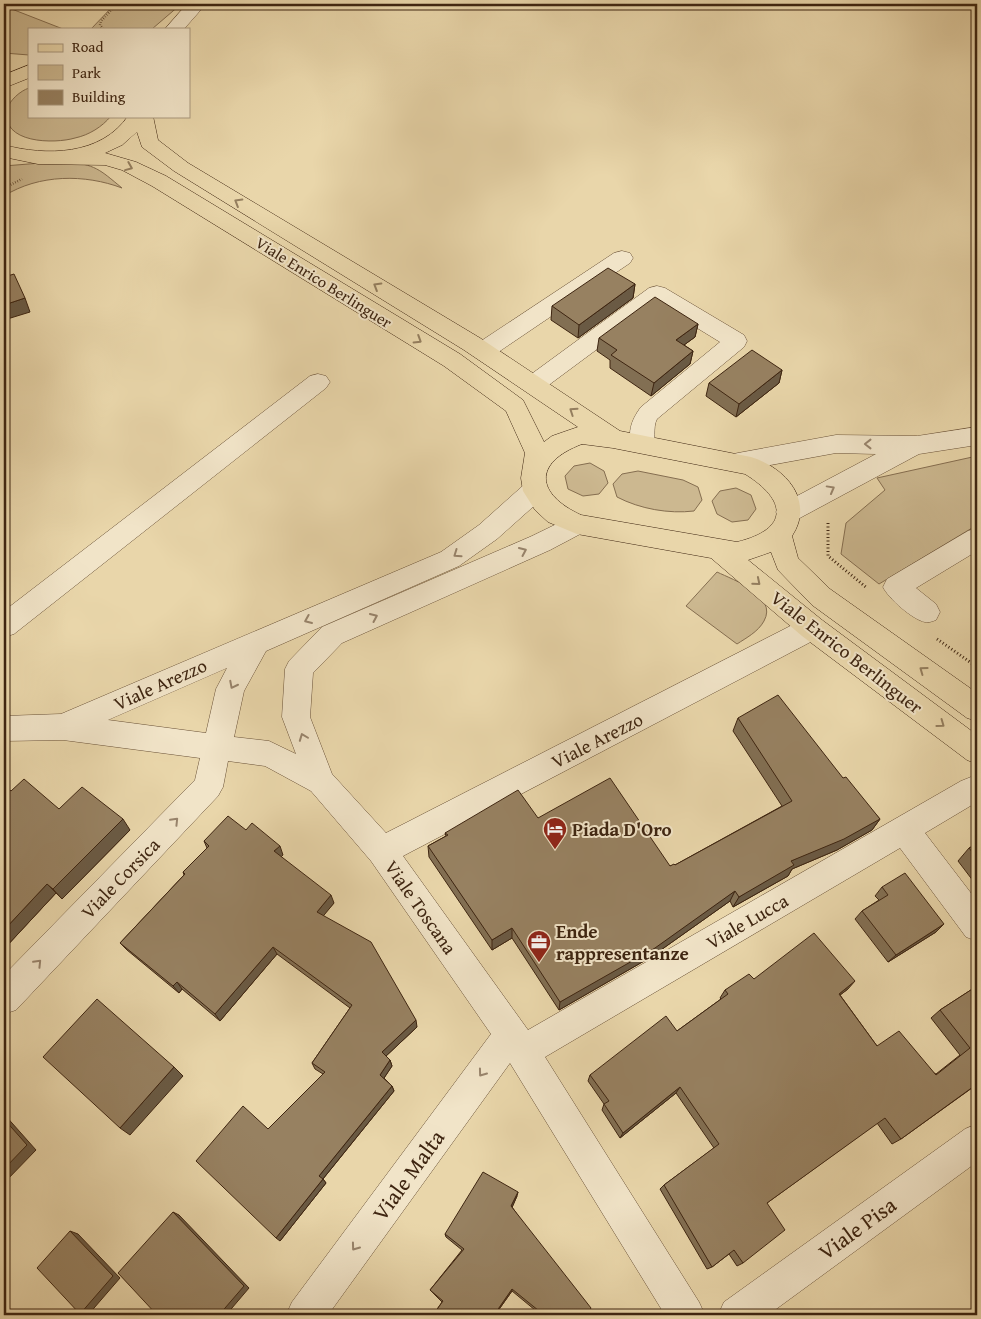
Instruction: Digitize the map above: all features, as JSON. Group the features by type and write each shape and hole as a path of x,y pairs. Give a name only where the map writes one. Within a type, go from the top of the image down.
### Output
{"main road":[{"path":"4,70 28,70"},
{"path":"4,82 28,70"},
{"path":"7,154 38,159 64,158 87,152 108,144 124,133 136,118"},
{"name":"Viale Enrico Berlinguer","path":"143,118 149,143 180,167 483,351 614,438 738,462 764,472 783,490 787,563 821,597 977,709"},
{"name":"Viale Enrico Berlinguer","path":"64,158 106,159 129,166 159,181 452,360 515,406 537,453 535,478"},
{"path":"614,438 581,436 566,439 552,446 542,455 535,478 541,501 550,511 562,519 577,524 720,551 737,552 753,550 768,544 784,524"},
{"name":"Viale Enrico Berlinguer","path":"720,551 812,628 977,751"}],"street":[{"path":"175,28 197,4"},
{"path":"483,351 622,258"},
{"path":"534,384 657,293 736,341 648,413 643,421 643,444"},
{"path":"4,626 318,382"},
{"path":"738,462 836,444 917,445 977,436"},
{"path":"784,524 854,476 917,445"},
{"name":"Viale Arezzo","path":"63,727 450,559 488,532 535,478"},
{"path":"321,782 296,717 299,669 332,635 541,543 577,524"},
{"path":"928,623 896,587 977,538"},
{"name":"Viale Arezzo","path":"382,851 812,628"},
{"name":"Viale Arezzo","path":"216,746 230,689 257,642"},
{"name":"Viale Toscana","path":"4,728 63,727 269,754 321,782 382,851 517,1043 686,1315"},
{"name":"Viale Corsica","path":"4,998 208,787 216,746"},
{"name":"Viale Lucca","path":"517,1043 971,790"},
{"path":"904,829 977,926"},
{"name":"Viale Malta","path":"305,1315 517,1043"},
{"name":"Viale Pisa","path":"736,1315 977,1141"}],"path":[{"path":"102,28 101,21 117,4"},
{"path":"828,521 828,556 874,593"},
{"path":"928,623 977,667"}],"green space":[{"path":"115,4 180,5 153,28 92,28"},
{"path":"4,6 60,28 28,28 28,55 4,53"},
{"path":"28,88 28,118 109,118 90,133 80,137 55,141 31,139 20,135 12,129 7,121 7,109 10,102"},
{"path":"65,161 91,166 108,176 122,188 93,180 62,178 32,184 4,196 4,166"},
{"path":"977,456 977,525 879,584 841,554 846,523 885,490 877,478"},
{"path":"590,463 604,471 608,483 599,494 583,496 568,489 565,476 574,466"},
{"path":"638,471 683,480 698,487 702,500 694,511 675,512 655,510 617,497 613,484 622,474"},
{"path":"736,488 751,495 756,509 748,520 732,522 717,514 712,501 720,491"},
{"path":"717,572 752,590 765,604 767,612 764,621 752,634 737,644 686,606"}],"building":[{"path":"608,268 635,284 579,325 552,306"},
{"path":"14,274 25,298 4,305 4,277"},
{"path":"655,297 698,324 676,340 693,351 654,383 611,355 617,350 599,338"},
{"path":"752,350 782,370 739,404 709,383"},
{"path":"778,695 843,778 846,777 880,819 844,839 791,861 794,865 739,897 735,891 655,948 560,1002 512,928 492,940 428,846 448,835 445,833 518,790 538,818 610,778 670,866 675,865 792,801 738,718"},
{"path":"24,779 59,809 82,787 123,819 53,889 47,884 4,930 4,786 11,791"},
{"path":"228,816 246,830 252,823 280,846 274,851 331,895 317,912 371,942 416,1020 382,1052 390,1060 380,1075 392,1086 319,1176 323,1179 276,1238 196,1161 243,1106 268,1129 325,1072 312,1063 352,1005 273,947 215,1014 177,982 173,986 120,943 185,874 183,872 209,846 204,841"},
{"path":"977,844 977,858 969,848"},
{"path":"905,873 944,924 896,955 862,911 888,895 882,887"},
{"path":"814,933 855,981 839,994 877,1046 899,1031 936,1075 970,1048 940,1010 977,986 977,1084 901,1139 885,1118 767,1203 785,1230 743,1263 734,1250 712,1267 664,1185 719,1144 680,1087 623,1133 604,1104 609,1101 590,1075 666,1016 677,1031 728,994 725,990 749,974 754,979"},
{"path":"97,999 174,1067 120,1128 43,1057"},
{"path":"4,1119 27,1145 4,1169"},
{"path":"483,1172 518,1192 511,1206 591,1308 587,1315 544,1315 512,1289 494,1315 433,1315 443,1301 430,1290 464,1249 445,1234"},
{"path":"173,1212 244,1286 219,1315 157,1315 118,1273"},
{"path":"70,1231 113,1276 80,1314 37,1268"}],"place":[{"name":"Piada D'Oro","path":"555,850"},
{"name":"Ende rappresentanze","path":"539,963"}]}
